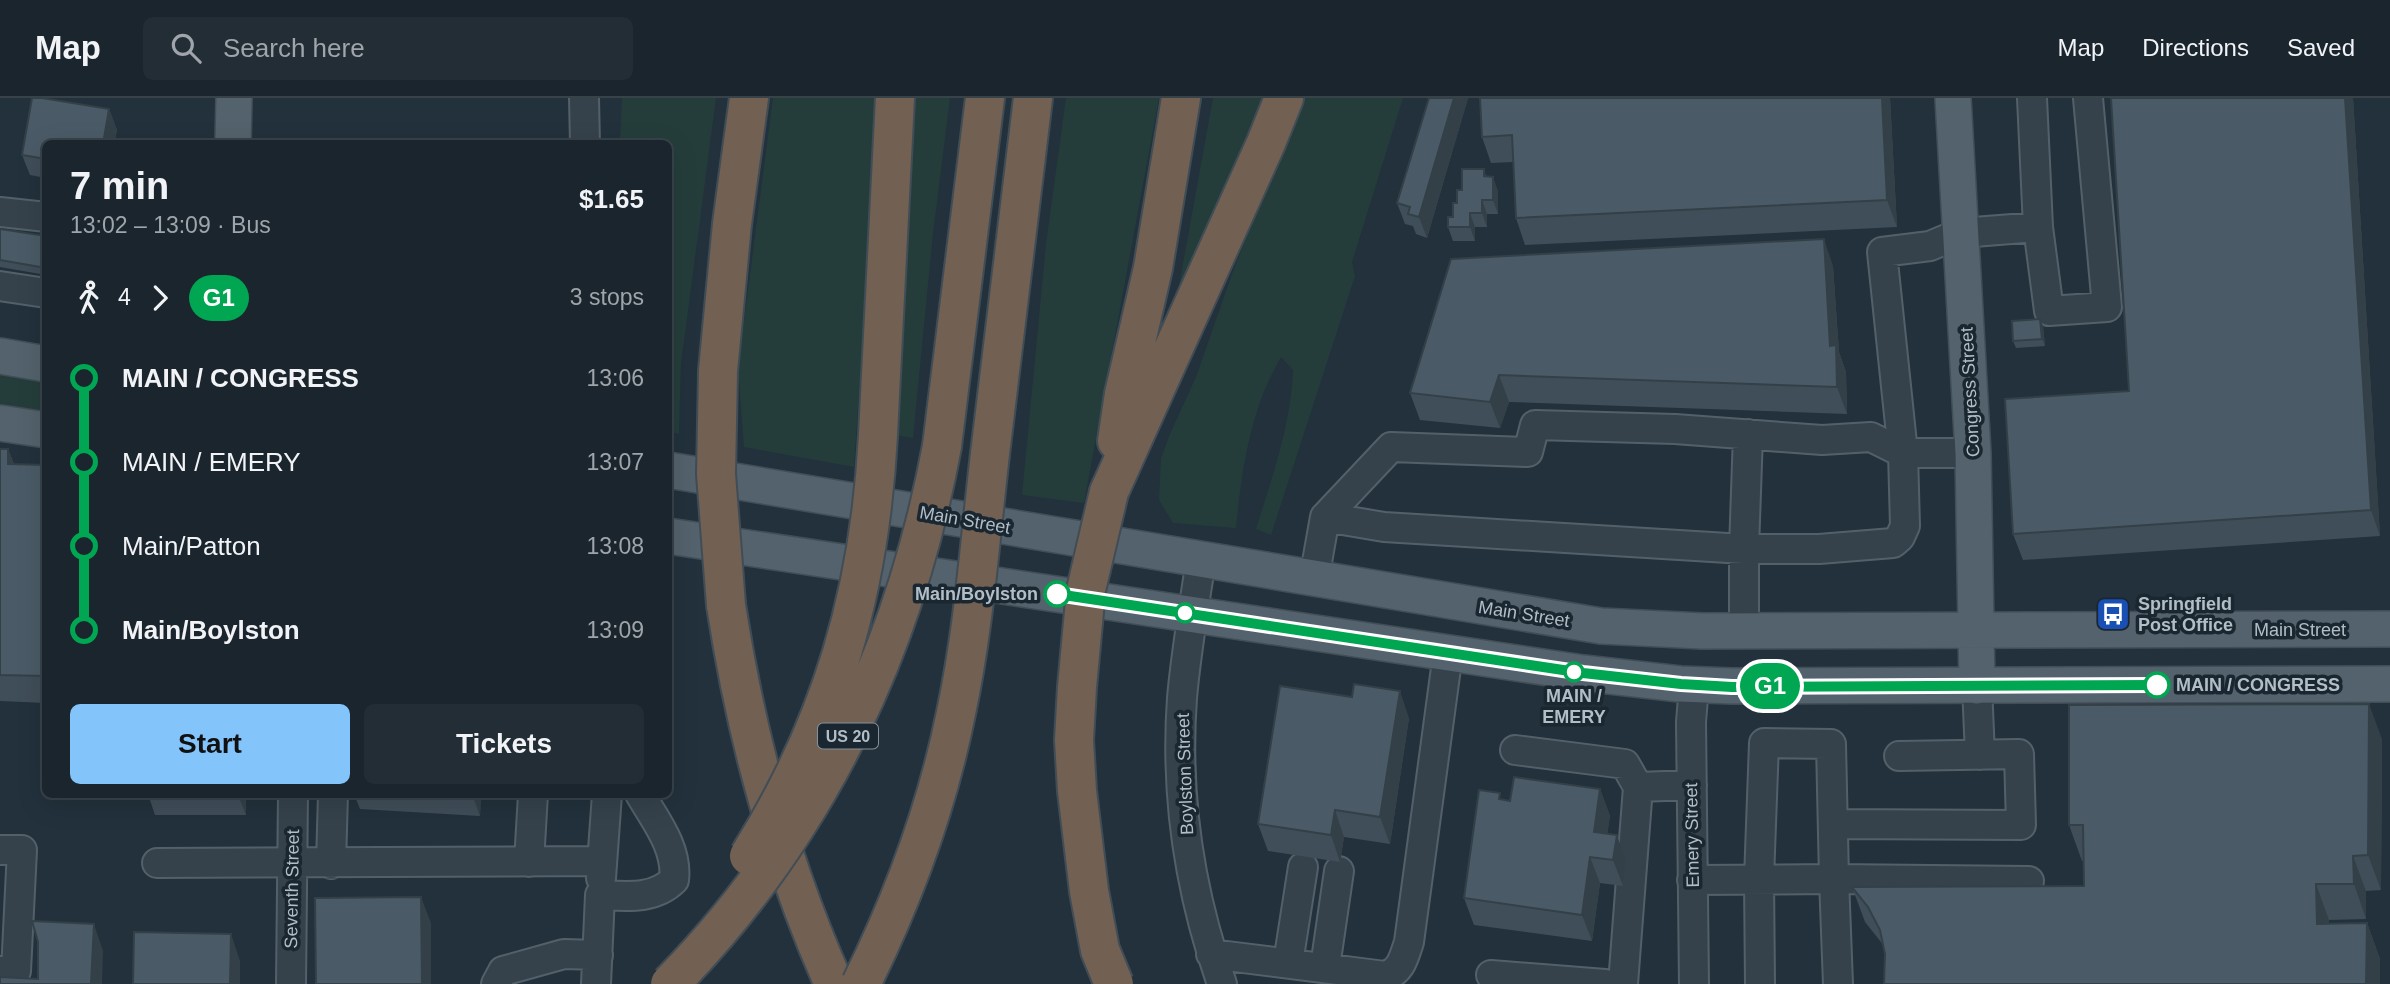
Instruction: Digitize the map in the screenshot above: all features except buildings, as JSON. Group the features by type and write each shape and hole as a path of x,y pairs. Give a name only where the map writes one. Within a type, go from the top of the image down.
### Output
{"highway":[{"path":"749,98 729,246 718,371 717,515 726,605 748,726 770,813 791,877 834,984"},
{"path":"653,984 704,920 743,864 779,804 818,723 842,656 862,579 874,498 895,98"},
{"name":"US 20","path":"670,984 719,930 777,856 810,805 846,739 883,656 904,599 929,508 942,446 985,98"},
{"path":"861,984 915,864 946,761 965,662 1033,98"},
{"path":"1114,984 1100,950 1089,891 1074,740 1077,687 1086,590 1109,492 1124,394 1153,268 1181,98"},
{"path":"1109,492 1284,98"}],"main road":[{"path":"233,140 234,98"},
{"name":"Congress Street","path":"1953,98 1973,453 1977,686"},
{"path":"0,356 42,363"},
{"path":"0,423 42,429"},
{"name":"Main Street","path":"672,471 1601,626 1744,631 2390,629"},
{"path":"672,537 1595,675 1694,685 2390,684"}],"street":[{"path":"584,98 585,140"},
{"path":"2032,98 2038,228 2049,310 2107,307 2088,98"},
{"path":"1325,517 1384,527 1744,549 1819,550 1885,546 1893,543 1900,537 1905,526 1903,453 1882,252 1930,246 1961,233 2038,228"},
{"path":"7,281 42,288"},
{"path":"1314,579 1325,517 1391,447 1528,452 1535,425 1675,429 1822,440 1871,437 1903,453 1973,453"},
{"path":"1744,631 1748,434"},
{"name":"Boylston Street","path":"1201,560 1182,699 1181,782 1191,867 1211,954 1222,984"},
{"path":"1211,954 1385,976 1394,974 1402,963 1409,942 1448,653"},
{"name":"Emery Street","path":"1694,685 1691,722 1694,984"},
{"path":"1977,686 1980,755"},
{"path":"1760,984 1759,879 1764,743 1831,744 1838,984"},
{"path":"1515,750 1625,764 1638,788 1623,984"},
{"path":"1833,824 2021,825 2019,754 1899,757"},
{"path":"1638,788 1692,785"},
{"name":"Seventh Street","path":"291,984 293,798"},
{"path":"331,864 333,798"},
{"path":"529,862 533,798"},
{"path":"596,984 607,798"},
{"path":"600,895 646,894 667,887 674,880 674,864 665,835 642,798"},
{"path":"0,850 22,850 16,971 0,971"},
{"path":"157,863 602,861"},
{"path":"1288,963 1303,867"},
{"path":"1325,967 1339,871"},
{"path":"1692,880 2029,881"},
{"path":"496,984 503,971 564,954 598,955"},
{"path":"1491,975 1605,984"}],"green space":[{"path":"622,98 716,98 681,364 679,434 672,432 672,140 620,140"},
{"path":"773,98 879,98 854,467 744,447 738,367"},
{"path":"910,98 950,98 933,233 913,438 894,435"},
{"path":"1066,98 1159,98 1084,503 1022,495 1046,244"},
{"path":"1213,98 1269,98 1177,297"},
{"path":"1302,98 1403,98 1352,262 1355,276 1271,535 1256,529 1280,451 1289,411 1293,370 1281,357 1270,377 1249,440 1236,528 1173,523 1159,500 1161,458 1196,377 1232,274"},
{"path":"0,372 42,379 42,412 0,405"}],"bus line":[{"name":"G1","path":"1057,594 1632,680 1732,687 2157,685"}],"place":[{"name":"Main/Boylston","path":"1057,594"},
{"name":"Springfield Post Office","path":"2113,614"},
{"name":"MAIN / EMERY","path":"1574,672"},
{"name":"MAIN / CONGRESS","path":"2157,685"}]}
